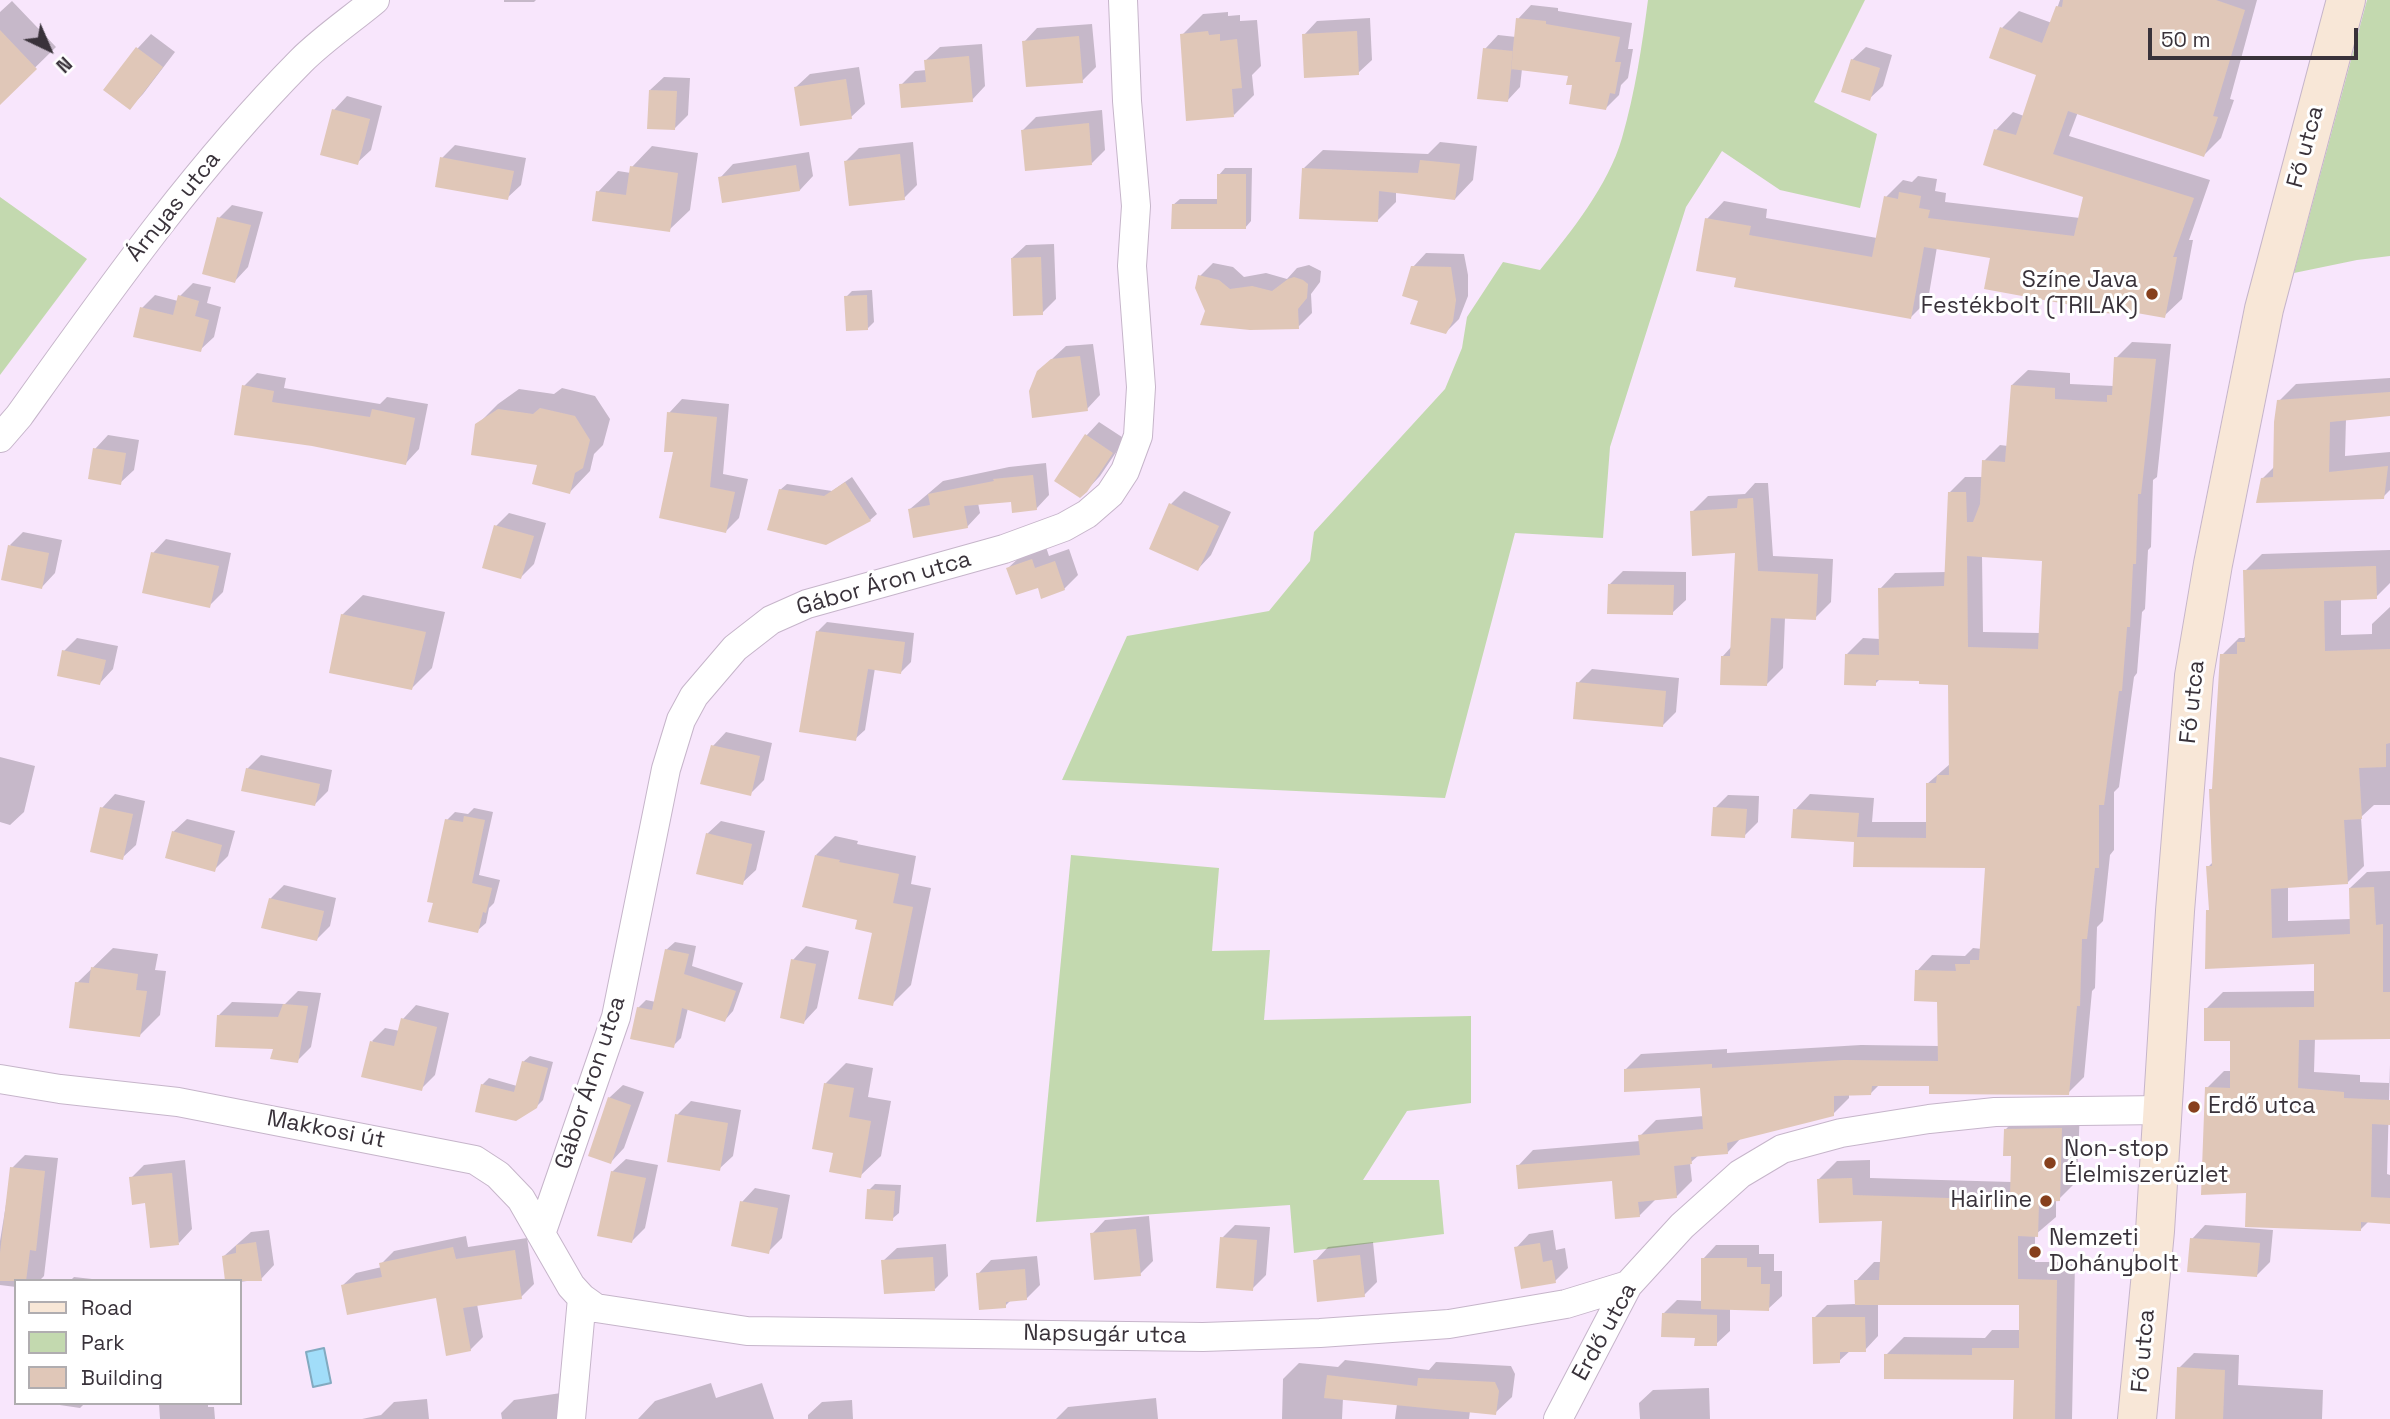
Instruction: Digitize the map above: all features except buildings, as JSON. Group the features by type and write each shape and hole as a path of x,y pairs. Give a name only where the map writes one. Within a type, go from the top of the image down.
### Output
{"main road":[{"name":"Fő utca","path":"2137,1419 2155,1231 2175,911 2194,676 2213,564 2264,309 2346,0"}],"street":[{"name":"Árnyas utca","path":"0,438 19,416 129,261 236,130 303,59 375,0"},
{"name":"Gábor Áron utca","path":"541,1234 616,1017 666,769 681,720 694,696 736,648 771,620 807,604 1004,549 1064,527 1087,514 1110,494 1125,471 1138,436 1142,387 1132,266 1136,206 1127,101 1123,0"},
{"name":"Makkosi út","path":"0,1079 60,1089 178,1102 475,1160 498,1175 521,1199 571,1286 582,1298"},
{"name":"Erdő utca","path":"1558,1419 1628,1285 1682,1226 1740,1174 1782,1149 1840,1133 1995,1112 2164,1110"},
{"name":"Napsugár utca","path":"582,1298 596,1308 614,1312 747,1331 981,1332 1179,1337 1320,1333 1449,1324 1566,1304 1628,1285"},
{"path":"571,1419 582,1298"}],"green space":[{"path":"1648,0 1865,0 1814,102 1877,134 1860,208 1780,190 1722,151 1686,207 1610,447 1603,538 1515,533 1445,798 1062,780 1127,636 1269,611 1310,561 1314,532 1445,389 1462,348 1467,317 1503,262 1540,270 1576,224 1608,174 1622,138 1638,69"},
{"path":"2367,0 2390,0 2390,256 2294,273"},
{"path":"0,197 87,259 0,375"},
{"path":"1071,855 1219,868 1212,951 1270,950 1264,1020 1471,1016 1471,1103 1407,1111 1363,1180 1439,1180 1444,1234 1294,1253 1290,1205 1036,1222"}],"water":[{"path":"324,1348 331,1383 313,1387 306,1352"}],"place":[{"name":"Színe Java Festékbolt (TRILAK)","path":"2152,294"},
{"name":"Erdő utca","path":"2194,1107"},
{"name":"Non-stop Élelmiszerüzlet","path":"2050,1163"},
{"name":"Hairline","path":"2046,1201"},
{"name":"Nemzeti Dohánybolt","path":"2035,1252"}]}
